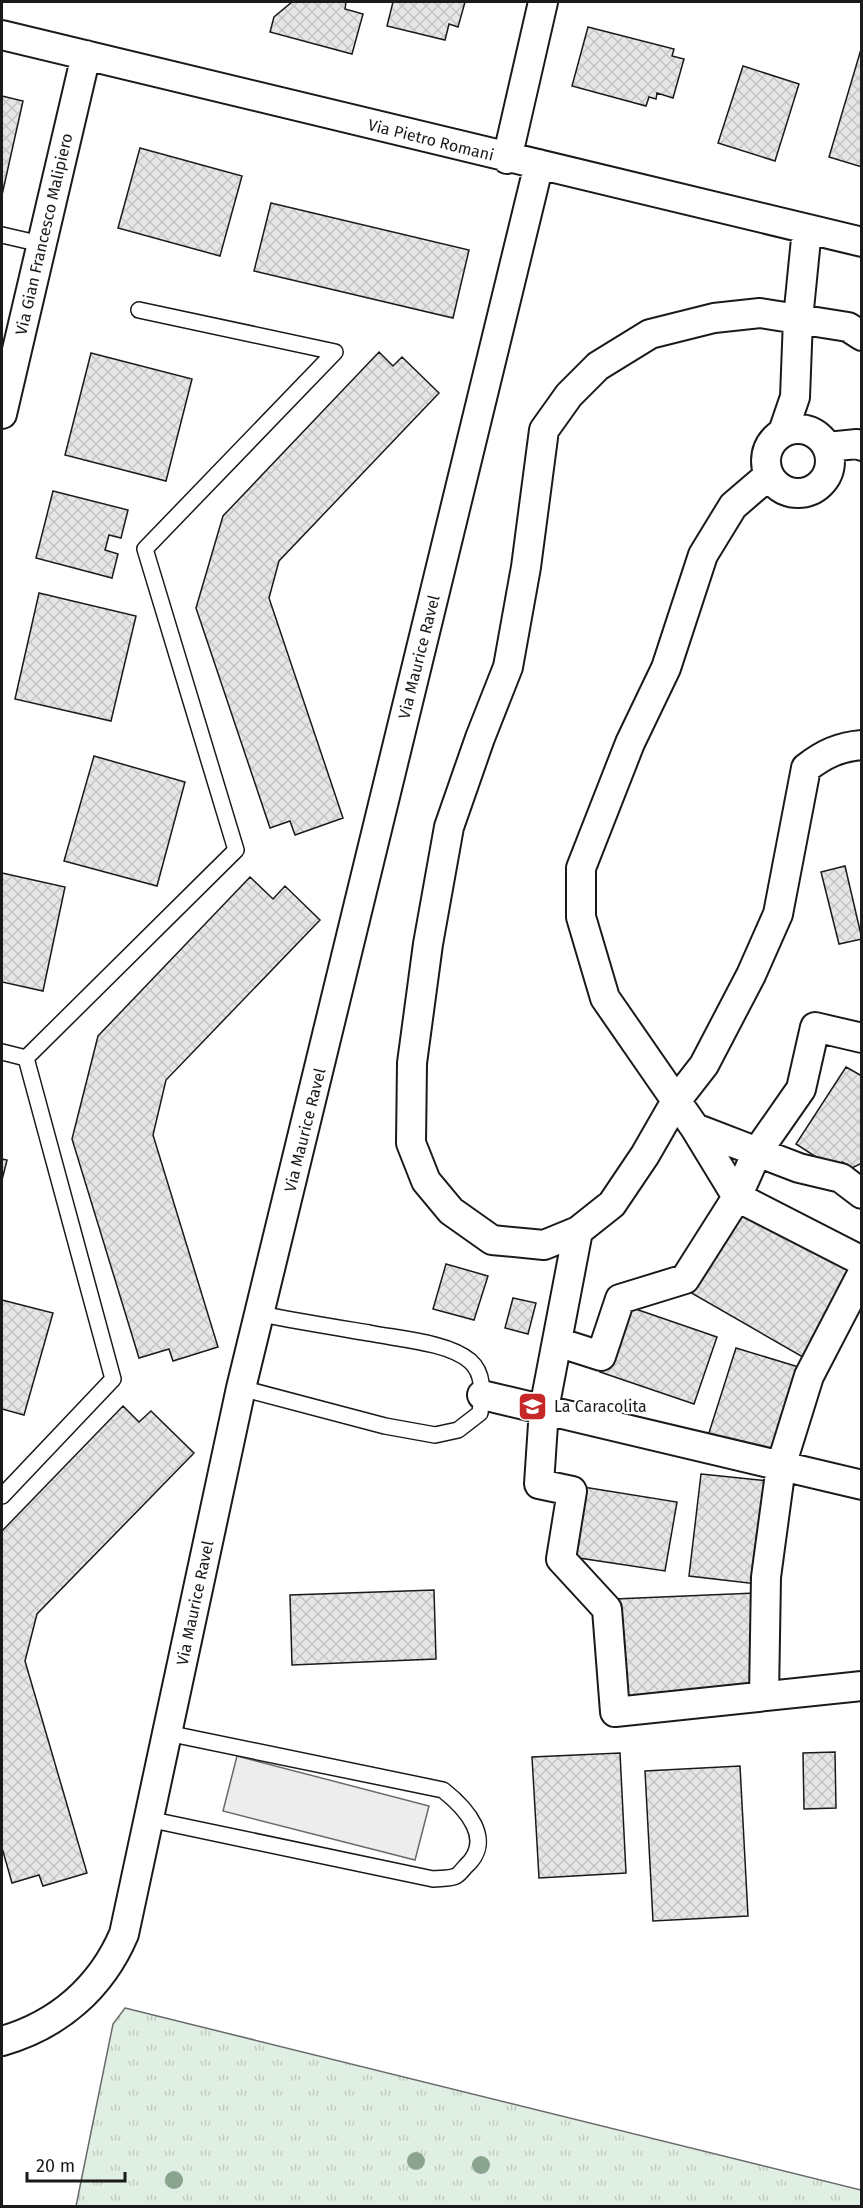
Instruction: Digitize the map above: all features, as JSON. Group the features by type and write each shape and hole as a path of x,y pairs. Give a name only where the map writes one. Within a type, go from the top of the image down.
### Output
{"street":[{"path":"507,159 543,2"},
{"name":"Via Pietro Romani","path":"2,35 507,159 538,164 861,242"},
{"name":"Via Gian Francesco Malipiero","path":"2,414 86,55"},
{"name":"Via Maurice Ravel","path":"2,2041 49,2022 76,2002 102,1974 124,1934 241,1388 538,164"},
{"path":"783,432 795,397 798,320 807,229"},
{"path":"861,336 848,327 760,313 714,318 650,334 598,366 569,395 544,430 526,567 508,667 448,827 428,944 412,1064 411,1143 426,1181 451,1211 492,1240 544,1245 578,1231 612,1204 645,1155 676,1101 704,1065 751,975 778,914 806,768 822,755 844,746 861,745"},
{"path":"793,429 813,432 827,447 830,458 825,479 817,488 807,493 796,494 784,491 768,476 765,466 768,446 783,432 793,429"},
{"path":"827,447 857,444 861,446"},
{"path":"768,476 733,506 703,555 666,668 630,743 581,868 580,917 605,998 695,1128 737,1197 861,1261"},
{"path":"556,1342 600,1356 620,1299 685,1279 737,1197 757,1152 801,1089 814,1027 861,1038"},
{"path":"695,1128 800,1168 841,1178 861,1194"},
{"path":"578,1231 544,1409 540,1484 572,1491 561,1560 607,1609 615,1712 861,1686"},
{"path":"764,1696 766,1577 781,1466 809,1376 861,1274"},
{"path":"482,1395 861,1485"}],"lane":[{"path":"2,235 41,244"},
{"path":"26,1058 236,850 145,549 335,352 139,310"},
{"path":"2,1052 26,1058"},
{"path":"2,1496 113,1379 26,1058"},
{"path":"241,1388 385,1426 435,1435 458,1430 480,1413 482,1395 480,1375 471,1362 453,1350 260,1314"},
{"path":"148,1819 433,1880 456,1876 474,1859 479,1842 472,1821 459,1803 443,1790 167,1733"}],"green space":[{"path":"125,2008 861,2190 861,2206 76,2206 113,2024"}],"shaded area":[{"path":"237,1756 429,1806 415,1860 223,1811"}],"building":[{"path":"292,2 346,2 345,9 363,14 352,54 270,32 274,17"},
{"path":"393,2 465,2 458,27 449,24 445,40 387,26"},
{"path":"588,27 674,49 672,56 684,59 673,98 657,93 656,99 649,97 646,106 572,86"},
{"path":"862,46 862,167 829,157"},
{"path":"743,66 799,84 775,161 718,143"},
{"path":"2,96 23,101 2,195"},
{"path":"140,148 242,176 220,256 118,228"},
{"path":"271,203 469,250 453,318 254,271"},
{"path":"379,352 393,366 402,357 439,393 279,561 269,598 343,818 295,835 290,821 270,828 196,608 223,516"},
{"path":"91,353 192,379 166,481 65,455"},
{"path":"53,491 128,510 121,538 109,535 105,550 118,554 112,578 36,558"},
{"path":"39,593 136,616 111,721 15,699"},
{"path":"94,756 185,782 157,886 64,861"},
{"path":"845,866 862,939 839,944 821,872"},
{"path":"2,873 65,887 43,991 2,982"},
{"path":"250,877 273,899 285,886 320,920 166,1080 153,1135 218,1347 173,1361 169,1349 139,1358 72,1139 98,1036"},
{"path":"846,1067 862,1076 862,1163 852,1168 842,1162 836,1170 796,1144"},
{"path":"2,1159 7,1160 2,1180"},
{"path":"740,1201 860,1270 808,1360 688,1291"},
{"path":"446,1264 488,1276 474,1320 433,1309"},
{"path":"513,1298 536,1303 528,1334 505,1328"},
{"path":"2,1300 53,1313 24,1415 2,1409"},
{"path":"624,1305 717,1337 694,1404 600,1372"},
{"path":"736,1348 802,1368 774,1460 707,1439"},
{"path":"123,1406 139,1422 151,1411 194,1453 37,1614 25,1661 87,1873 43,1886 39,1875 12,1883 2,1848 2,1531"},
{"path":"701,1474 769,1481 757,1584 689,1576"},
{"path":"577,1486 677,1502 665,1571 566,1556"},
{"path":"434,1590 436,1659 292,1665 290,1595"},
{"path":"755,1593 760,1695 619,1701 615,1599"},
{"path":"835,1752 836,1808 804,1809 803,1753"},
{"path":"620,1753 626,1873 539,1878 532,1757"},
{"path":"740,1766 748,1916 653,1921 645,1771"}],"place":[{"name":"La Caracolita","path":"533,1406"}]}
